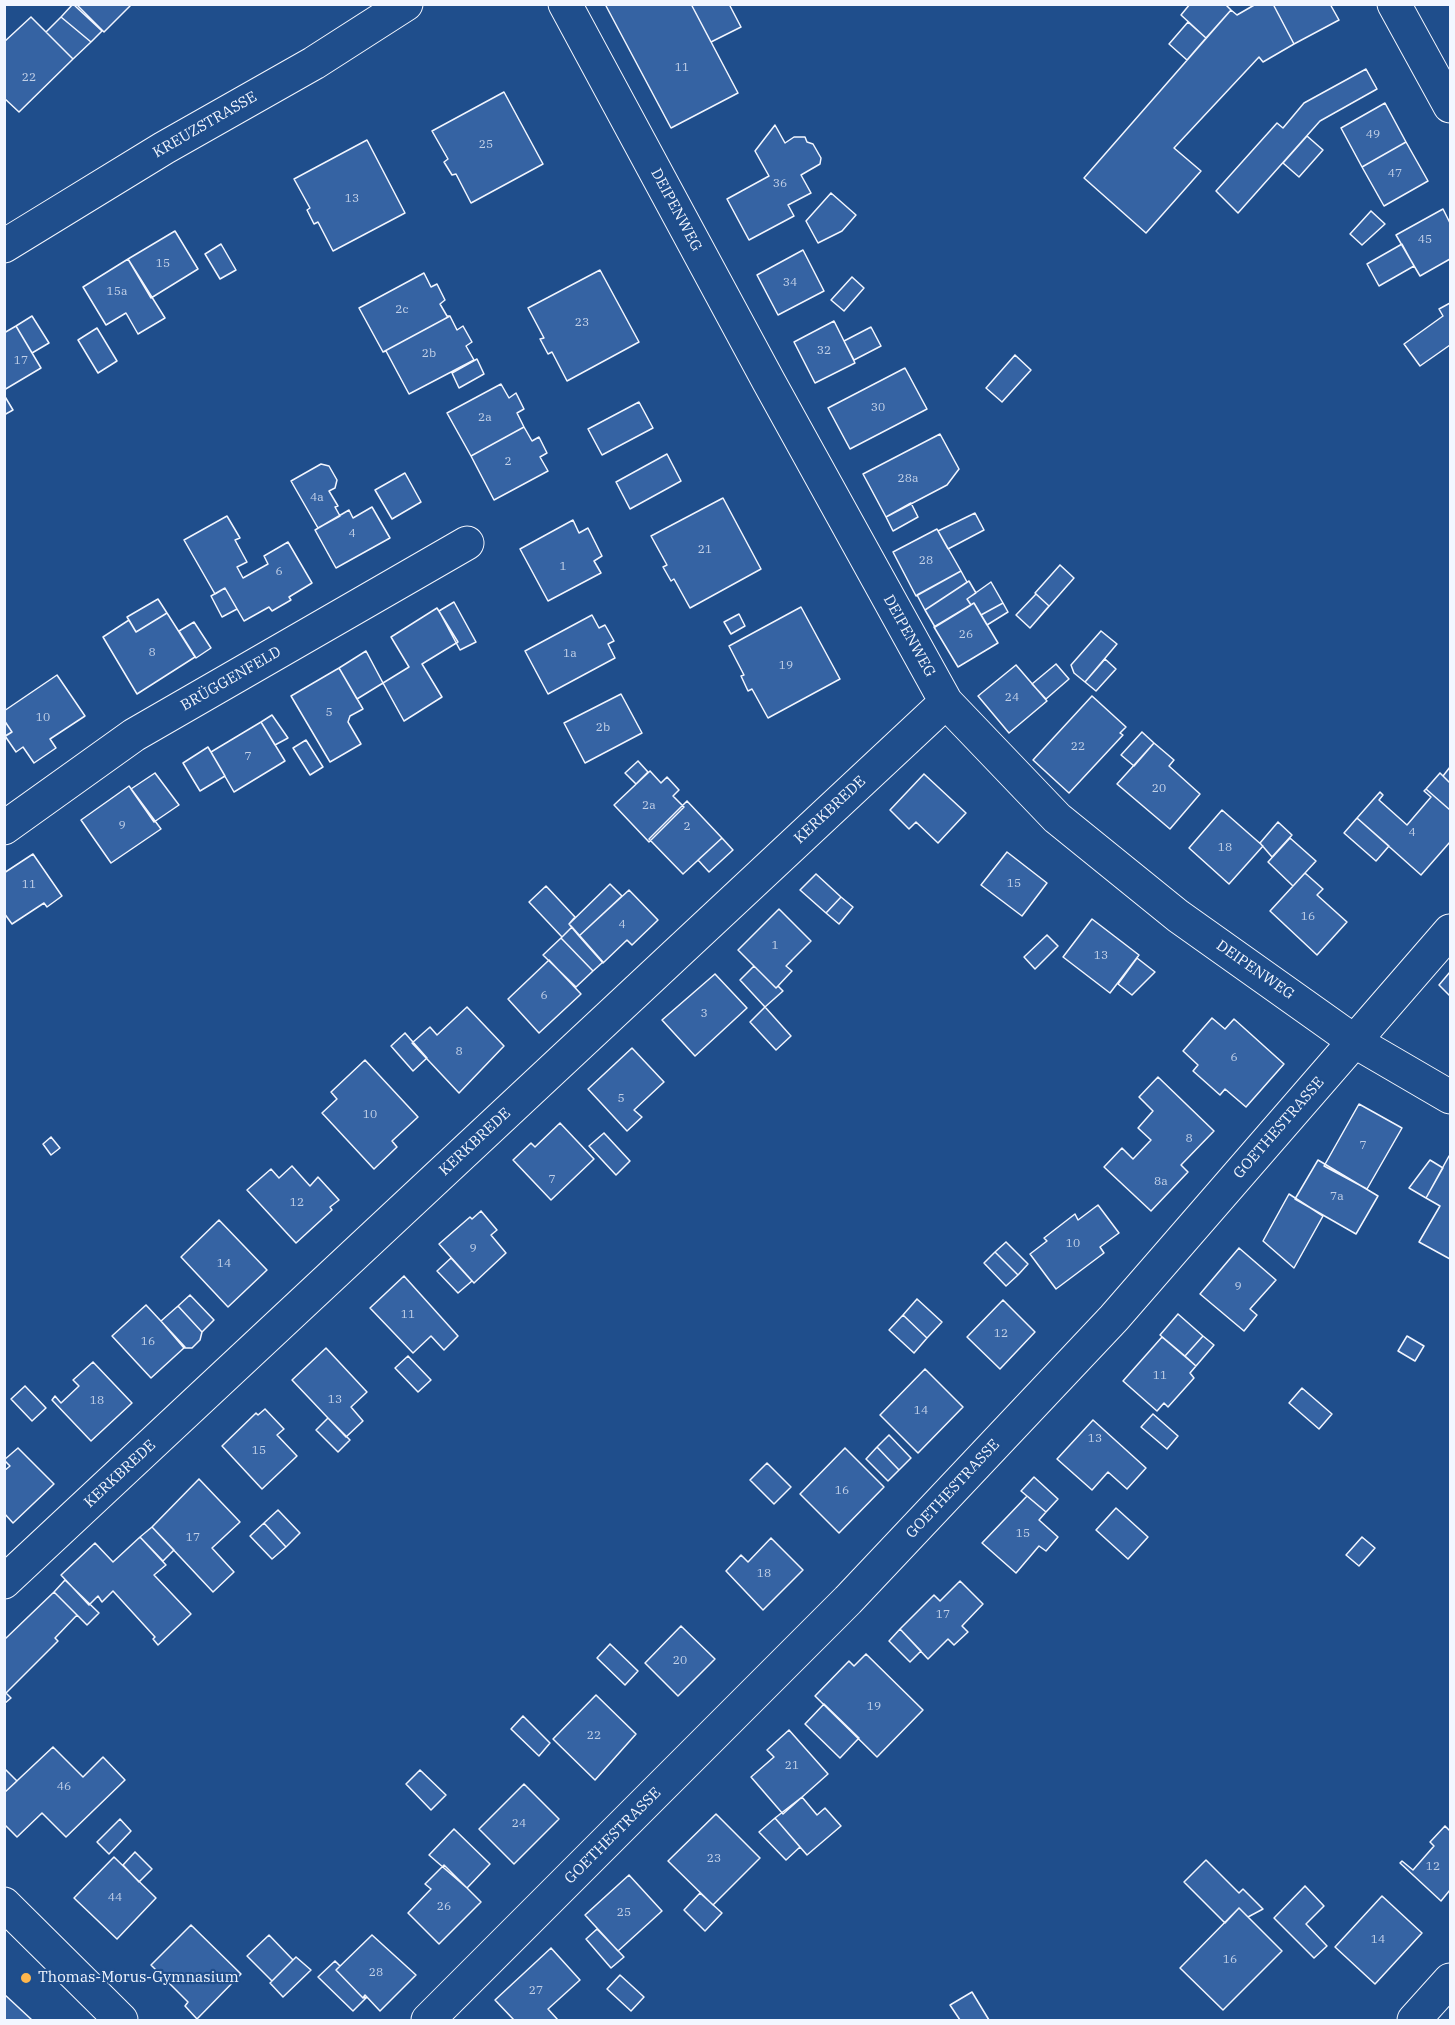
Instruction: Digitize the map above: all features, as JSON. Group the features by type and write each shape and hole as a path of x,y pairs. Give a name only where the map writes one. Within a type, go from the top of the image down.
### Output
{"street":[{"name":"KREUZSTRASSE","path":"4,246 164,148 314,63 406,4"},
{"name":"DEIPENWEG","path":"565,4 763,372 946,702 1057,818 1178,916 1354,1041 1450,1097"},
{"path":"1394,4 1450,106"},
{"name":"BRÜGGENFELD","path":"4,828 134,735 466,543"},
{"name":"KERKBREDE","path":"4,1582 946,702"},
{"name":"GOETHESTRASSE","path":"428,2020 856,1592 1114,1318 1450,932"},
{"path":"4,1904 122,2020"},
{"path":"1414,2020 1450,1980"}],"building":[{"path":"73,4 102,31 91,42 61,17"},
{"path":"76,4 132,4 104,32"},
{"path":"605,4 691,4 738,93 671,128"},
{"path":"691,4 729,4 741,27 711,42"},
{"path":"1190,4 1225,4 1231,10 1206,38 1181,15"},
{"path":"1256,4 1273,4 1294,44 1263,62 1259,57 1174,148 1201,171 1146,233 1084,178 1231,10 1237,15"},
{"path":"1273,4 1330,4 1339,20 1294,44"},
{"path":"31,17 73,59 19,112 4,98 4,42"},
{"path":"61,17 91,42 73,59 46,32"},
{"path":"1188,22 1206,38 1187,60 1169,44"},
{"path":"1366,69 1377,89 1320,121 1238,213 1216,191 1277,123 1283,128 1304,103"},
{"path":"504,92 543,164 471,203 456,174 452,175 444,162 448,159 432,131"},
{"path":"1385,103 1406,142 1362,167 1341,128"},
{"path":"775,125 785,143 794,137 805,137 807,142 813,144 821,158 820,164 801,175 811,193 788,205 794,216 749,240 727,199 769,176 755,151"},
{"path":"1307,136 1323,150 1299,177 1283,163"},
{"path":"367,140 405,213 333,251 318,222 314,224 307,210 310,208 294,179"},
{"path":"1406,142 1428,181 1384,206 1362,167"},
{"path":"831,193 856,215 842,231 818,243 806,221"},
{"path":"1443,209 1450,223 1450,259 1420,276 1396,235"},
{"path":"1371,211 1385,224 1362,245 1350,234"},
{"path":"175,231 198,269 151,298 128,259"},
{"path":"221,244 236,270 220,279 205,254"},
{"path":"1402,244 1414,266 1379,286 1367,264"},
{"path":"803,250 824,291 778,315 757,275"},
{"path":"128,259 165,318 138,334 126,313 106,325 83,287"},
{"path":"600,270 639,342 567,381 552,352 548,354 540,339 544,338 528,308"},
{"path":"424,273 431,287 437,284 445,300 440,304 447,316 450,316 383,352 359,308"},
{"path":"852,277 864,288 844,311 831,300"},
{"path":"1450,303 1450,345 1420,366 1404,344 1443,316 1439,309"},
{"path":"32,316 49,343 32,353 16,326"},
{"path":"450,316 457,330 463,326 472,342 466,346 474,360 409,394 386,351 383,352"},
{"path":"834,321 855,363 815,383 794,342"},
{"path":"16,326 41,368 4,390 4,333"},
{"path":"871,327 881,346 854,360 844,341"},
{"path":"97,328 117,361 98,373 78,340"},
{"path":"1015,355 1031,370 1002,402 986,388"},
{"path":"477,359 484,374 459,388 452,373"},
{"path":"905,368 927,409 850,449 828,408"},
{"path":"501,384 509,398 516,393 524,409 517,413 524,427 471,456 447,413"},
{"path":"4,395 13,410 4,415"},
{"path":"639,402 653,428 602,455 588,429"},
{"path":"524,427 532,441 539,437 547,453 540,457 548,471 494,500 471,456"},
{"path":"940,434 959,469 947,485 886,517 863,474"},
{"path":"667,454 681,481 630,509 616,482"},
{"path":"321,464 329,466 337,480 335,488 329,491 338,506 335,507 340,516 318,528 291,481"},
{"path":"405,473 421,502 392,519 375,490"},
{"path":"723,498 761,569 690,608 674,579 671,581 663,567 667,565 651,536"},
{"path":"911,503 918,517 893,531 886,517"},
{"path":"372,507 390,538 336,568 315,530 349,510 353,518"},
{"path":"975,513 984,530 948,549 938,531"},
{"path":"227,516 240,538 235,540 247,562 237,567 243,578 268,564 264,556 288,542 312,583 289,597 291,600 272,611 269,607 244,621 225,588 215,594 184,540"},
{"path":"573,520 579,533 588,528 602,556 594,561 601,573 548,601 520,549"},
{"path":"937,529 961,571 916,596 893,552"},
{"path":"1060,565 1074,578 1030,628 1049,606 1035,593"},
{"path":"961,571 967,582 925,610 917,595"},
{"path":"969,581 976,593 967,599 971,605 935,627 925,610"},
{"path":"991,582 1003,603 981,615 974,603 971,605 967,599"},
{"path":"225,588 237,609 222,617 211,596"},
{"path":"1036,594 1049,606 1030,628 1016,615"},
{"path":"158,599 167,613 136,632 127,617"},
{"path":"454,602 476,642 460,650 439,611"},
{"path":"974,603 998,643 958,667 934,627"},
{"path":"1003,603 1008,612 987,625 981,615"},
{"path":"801,607 840,679 768,718 752,689 748,691 741,676 744,675 729,646"},
{"path":"437,608 458,642 422,664 442,697 404,721 383,683 409,667 391,637"},
{"path":"167,613 195,657 137,694 103,637 129,620 136,632"},
{"path":"739,614 745,626 731,634 724,622"},
{"path":"592,615 599,628 605,625 614,641 608,644 615,658 548,694 525,651"},
{"path":"194,622 211,648 196,658 179,631"},
{"path":"1101,631 1117,644 1085,682 1074,673 1071,665"},
{"path":"366,651 383,683 357,699 339,668"},
{"path":"1105,659 1116,669 1096,691 1085,682"},
{"path":"1056,664 1069,679 1046,699 1032,684"},
{"path":"1016,665 1047,701 1009,733 978,696"},
{"path":"339,668 363,709 350,716 348,722 361,744 330,762 291,696"},
{"path":"57,675 85,716 50,739 56,748 34,763 23,747 16,752 5,736 12,732 4,720 4,711"},
{"path":"621,694 642,733 585,763 564,723"},
{"path":"1092,696 1126,727 1120,733 1123,735 1069,793 1033,760"},
{"path":"272,715 288,738 275,745 261,722"},
{"path":"4,720 12,732 4,737"},
{"path":"261,722 285,761 234,792 211,752"},
{"path":"1142,732 1154,743 1134,766 1121,755"},
{"path":"306,740 323,767 310,775 293,748"},
{"path":"1154,743 1174,760 1169,766 1200,794 1170,829 1117,784"},
{"path":"208,747 225,776 200,791 183,763"},
{"path":"638,761 648,772 636,784 625,773"},
{"path":"1450,767 1450,783 1443,776"},
{"path":"650,771 661,783 667,777 679,790 673,796 684,807 649,842 614,805"},
{"path":"155,773 179,805 154,822 131,789"},
{"path":"1440,773 1450,783 1450,810 1426,789"},
{"path":"924,774 966,813 938,843 916,822 909,829 890,810"},
{"path":"129,786 161,829 111,863 81,820"},
{"path":"1426,789 1450,810 1450,842 1421,875 1357,818 1380,792 1383,795 1379,800 1407,825 1431,797 1424,791"},
{"path":"687,801 722,838 683,874 649,839"},
{"path":"1222,810 1263,846 1229,884 1189,848"},
{"path":"1357,818 1389,846 1376,861 1344,833"},
{"path":"1278,822 1292,835 1272,857 1260,843"},
{"path":"722,838 733,850 709,872 698,860"},
{"path":"1290,838 1316,861 1293,886 1268,862"},
{"path":"1007,852 1047,883 1022,916 981,885"},
{"path":"33,854 62,896 47,907 44,903 12,924 4,913 4,873"},
{"path":"1305,873 1323,889 1317,895 1347,922 1317,955 1270,911"},
{"path":"816,874 841,897 826,913 800,890"},
{"path":"610,884 622,896 579,936 569,924"},
{"path":"546,886 575,917 569,924 572,927 562,937 529,902"},
{"path":"629,890 658,920 632,945 627,940 603,963 579,936"},
{"path":"841,897 853,907 839,924 826,913"},
{"path":"779,909 811,941 786,966 792,971 776,988 738,950"},
{"path":"1092,919 1139,955 1110,993 1063,957"},
{"path":"572,927 603,962 593,971 561,938"},
{"path":"1047,935 1058,946 1035,969 1024,957"},
{"path":"561,938 593,971 576,987 543,955"},
{"path":"1137,958 1155,972 1132,995 1118,984"},
{"path":"549,960 581,994 539,1033 508,999"},
{"path":"754,966 776,988 778,986 783,991 765,1007 740,980"},
{"path":"1450,972 1450,996 1439,985"},
{"path":"715,974 747,1008 695,1056 662,1020"},
{"path":"467,1007 504,1046 459,1093 412,1043 430,1027 437,1035"},
{"path":"765,1007 791,1036 776,1050 750,1022"},
{"path":"1212,1018 1225,1029 1234,1019 1284,1064 1246,1107 1225,1089 1220,1095 1193,1071 1198,1065 1183,1051"},
{"path":"405,1033 427,1058 413,1071 391,1046"},
{"path":"632,1048 664,1082 634,1110 642,1117 627,1131 588,1089"},
{"path":"365,1060 418,1117 392,1141 397,1147 374,1169 322,1113 337,1099 331,1092"},
{"path":"1158,1077 1214,1131 1181,1165 1188,1172 1151,1211 1104,1167 1122,1148 1133,1159 1151,1140 1138,1128 1153,1111 1139,1097"},
{"path":"1359,1104 1402,1128 1367,1189 1324,1166"},
{"path":"560,1123 594,1159 551,1200 513,1160 531,1143 535,1147"},
{"path":"604,1133 630,1161 616,1175 589,1146"},
{"path":"51,1137 60,1148 51,1155 43,1144"},
{"path":"1449,1156 1450,1259 1419,1242 1440,1206 1426,1198"},
{"path":"1318,1160 1378,1196 1356,1234 1295,1199"},
{"path":"1430,1160 1443,1168 1426,1198 1409,1188"},
{"path":"292,1166 310,1186 318,1177 339,1200 330,1207 332,1210 296,1243 247,1190 271,1169 279,1178"},
{"path":"1289,1194 1323,1216 1294,1268 1263,1241"},
{"path":"1098,1205 1119,1233 1100,1247 1104,1253 1056,1289 1030,1254 1047,1241 1044,1238 1075,1214 1078,1220"},
{"path":"481,1211 497,1230 491,1235 506,1253 474,1283 439,1244 470,1217 472,1219"},
{"path":"219,1220 267,1270 228,1307 181,1257"},
{"path":"1006,1242 1028,1264 1018,1275 995,1252"},
{"path":"1239,1248 1276,1280 1250,1309 1257,1315 1244,1331 1200,1294"},
{"path":"995,1252 1018,1275 1006,1286 984,1263"},
{"path":"451,1258 472,1281 458,1293 437,1271"},
{"path":"404,1276 458,1336 444,1350 431,1336 413,1353 370,1308"},
{"path":"190,1295 214,1320 202,1332 178,1306"},
{"path":"917,1299 942,1322 927,1338 903,1315"},
{"path":"1003,1300 1035,1332 1000,1369 967,1337"},
{"path":"146,1305 185,1347 151,1378 112,1336"},
{"path":"178,1306 202,1332 200,1340 192,1348 184,1348 161,1321"},
{"path":"1178,1314 1203,1336 1185,1356 1160,1335"},
{"path":"903,1315 927,1338 914,1353 889,1330"},
{"path":"1203,1336 1214,1345 1196,1366 1185,1356"},
{"path":"1407,1336 1424,1346 1415,1361 1398,1351"},
{"path":"1162,1337 1196,1366 1190,1373 1194,1378 1168,1407 1164,1403 1157,1411 1123,1381"},
{"path":"326,1348 367,1392 351,1407 363,1421 346,1437 292,1380"},
{"path":"408,1356 431,1380 418,1392 395,1368"},
{"path":"93,1362 132,1403 91,1441 52,1400 55,1396 61,1403 79,1386 73,1380"},
{"path":"925,1369 963,1407 918,1453 880,1415"},
{"path":"25,1386 46,1408 32,1421 11,1399"},
{"path":"1302,1388 1332,1414 1319,1429 1289,1403"},
{"path":"265,1409 284,1429 277,1435 297,1456 262,1489 222,1446 256,1413 258,1415"},
{"path":"1153,1414 1178,1436 1167,1449 1141,1427"},
{"path":"328,1418 350,1440 338,1452 316,1430"},
{"path":"1093,1420 1146,1468 1127,1489 1108,1472 1092,1490 1057,1459"},
{"path":"889,1435 911,1458 899,1470 877,1447"},
{"path":"877,1447 899,1470 888,1481 866,1459"},
{"path":"18,1448 54,1484 13,1523 4,1513 4,1471 10,1466 4,1460"},
{"path":"845,1448 884,1487 839,1533 800,1494"},
{"path":"767,1463 791,1487 774,1504 750,1480"},
{"path":"1034,1477 1058,1499 1046,1512 1021,1491"},
{"path":"199,1479 240,1522 212,1548 234,1572 213,1592 152,1527"},
{"path":"1027,1496 1046,1512 1039,1520 1058,1537 1046,1551 1039,1546 1016,1573 982,1543"},
{"path":"1116,1508 1148,1537 1128,1559 1096,1530"},
{"path":"278,1510 300,1533 286,1547 264,1523"},
{"path":"264,1523 286,1547 272,1559 250,1536"},
{"path":"152,1527 174,1550 163,1561 140,1537"},
{"path":"140,1537 166,1565 154,1575 191,1614 158,1645 153,1639 155,1637 113,1591 102,1602 98,1596 89,1605 61,1575 95,1543 113,1562"},
{"path":"1362,1537 1375,1548 1359,1566 1346,1555"},
{"path":"771,1538 803,1570 763,1610 726,1571 741,1555 748,1562"},
{"path":"65,1580 99,1613 87,1625 54,1592"},
{"path":"960,1581 983,1604 962,1626 968,1632 954,1645 948,1639 928,1659 900,1629 934,1595 940,1601"},
{"path":"54,1592 77,1615 55,1638 58,1641 6,1693 11,1698 4,1704 4,1640"},
{"path":"681,1626 715,1659 678,1696 645,1663"},
{"path":"900,1629 921,1651 910,1662 889,1641"},
{"path":"610,1644 638,1671 625,1685 597,1658"},
{"path":"866,1654 923,1710 877,1757 815,1696 849,1661 854,1666"},
{"path":"596,1695 636,1734 595,1780 553,1739"},
{"path":"824,1704 859,1738 840,1758 805,1724"},
{"path":"523,1716 550,1743 539,1756 511,1729"},
{"path":"789,1730 828,1774 783,1814 751,1777 774,1757 767,1750"},
{"path":"53,1747 83,1777 103,1757 125,1780 66,1837 42,1813 17,1837 4,1824 4,1793"},
{"path":"4,1768 17,1781 4,1793"},
{"path":"420,1770 446,1795 431,1810 406,1784"},
{"path":"524,1784 559,1819 514,1864 479,1829"},
{"path":"802,1797 817,1815 825,1808 841,1826 807,1855 775,1818"},
{"path":"716,1814 760,1858 713,1905 668,1861"},
{"path":"775,1818 800,1847 786,1860 759,1832"},
{"path":"120,1819 131,1831 109,1854 97,1842"},
{"path":"1445,1826 1450,1831 1450,1890 1441,1901 1400,1863 1402,1861 1413,1870 1434,1846 1430,1842"},
{"path":"454,1829 490,1864 467,1888 429,1855"},
{"path":"135,1852 152,1869 139,1882 123,1865"},
{"path":"114,1857 156,1898 117,1939 74,1898"},
{"path":"1206,1860 1239,1893 1243,1889 1263,1909 1248,1917 1239,1908 1225,1923 1184,1882"},
{"path":"444,1865 481,1902 439,1944 408,1913 431,1889 425,1884"},
{"path":"629,1875 662,1911 618,1951 585,1915"},
{"path":"1305,1886 1324,1906 1306,1924 1327,1946 1314,1958 1274,1918"},
{"path":"700,1893 722,1913 705,1931 684,1910"},
{"path":"1382,1896 1422,1933 1375,1984 1335,1947"},
{"path":"1239,1908 1282,1951 1223,2010 1180,1968"},
{"path":"191,1925 241,1974 197,2019 185,2006 188,2002 151,1965"},
{"path":"597,1929 624,1957 611,1968 586,1939"},
{"path":"269,1935 293,1960 272,1981 247,1956"},
{"path":"372,1935 416,1975 380,2011 365,1995 363,1998 336,1970"},
{"path":"551,1948 580,1980 548,2009 558,2020 514,2020 495,2000"},
{"path":"296,1957 311,1970 283,1997 270,1983"},
{"path":"335,1961 340,1966 336,1970 363,1998 367,1997 353,2011 318,1977"},
{"path":"620,1975 644,1997 631,2011 607,1989"},
{"path":"972,1992 989,2020 960,2020 950,2005"},
{"path":"4,1994 32,2020 4,2020"}],"place":[{"name":"Thomas-Morus-Gymnasium","path":"26,1978"}]}
